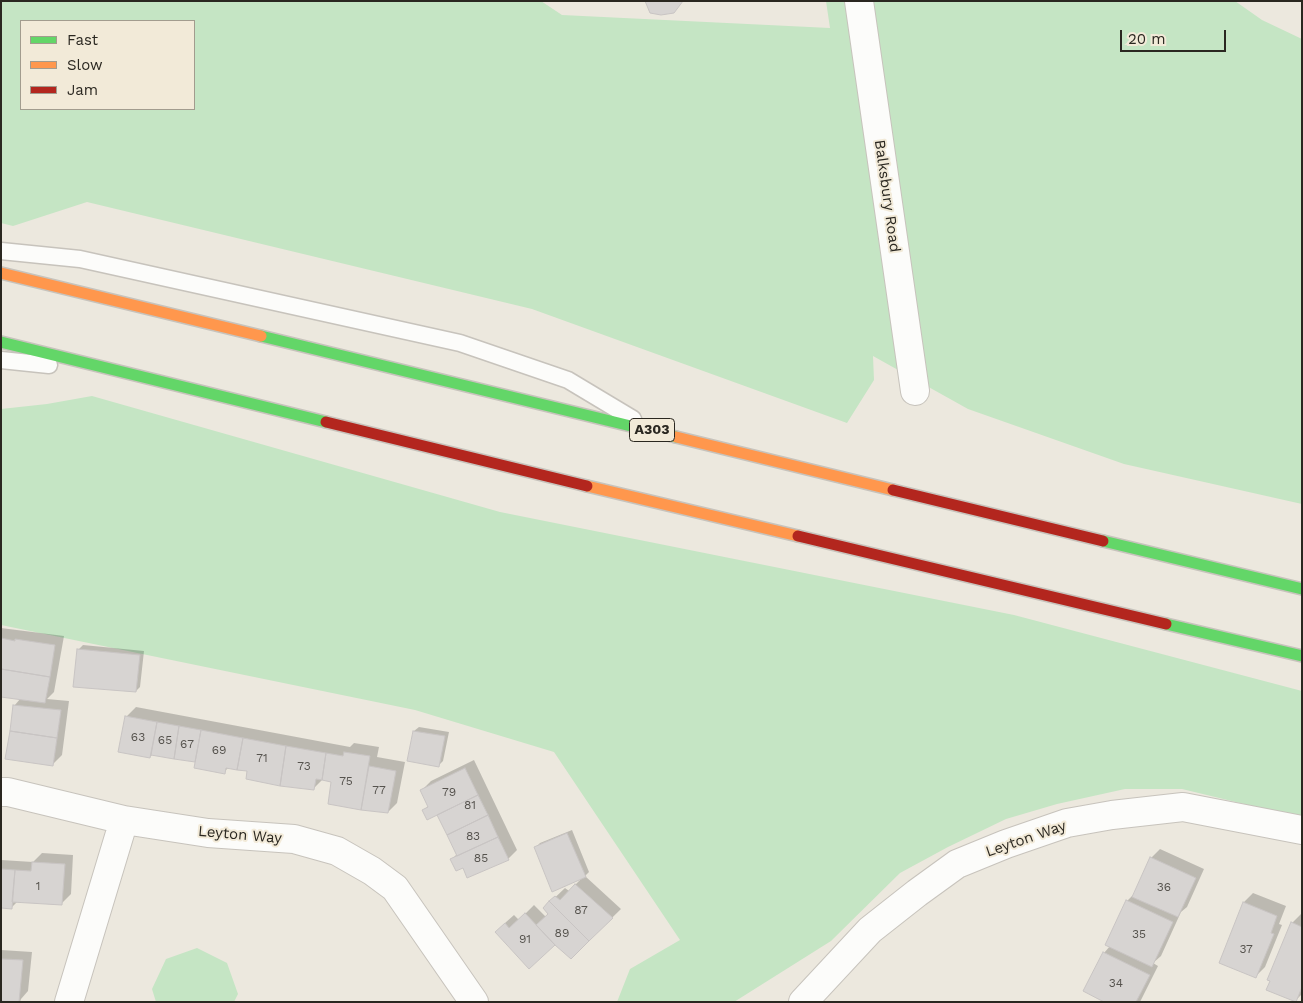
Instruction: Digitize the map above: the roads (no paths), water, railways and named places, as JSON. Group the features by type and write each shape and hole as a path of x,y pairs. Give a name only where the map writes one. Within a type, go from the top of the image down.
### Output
{"highway":[{"name":"A303","path":"1,273 1302,588"},
{"path":"1,342 570,482 1302,656"}],"street":[{"name":"Balksbury Road","path":"859,1 915,391"},
{"name":"Leyton Way","path":"1,792 8,792 124,820 208,833 294,839 337,851 372,871 395,888 474,1002"},
{"name":"Leyton Way","path":"802,1002 870,930 917,892 957,864 1006,844 1067,824 1112,815 1183,807 1302,830"},
{"path":"69,1002 124,820"}],"lane":[{"path":"1,251 80,259 460,343 568,380 652,430"},
{"path":"1,360 126,372"}]}
